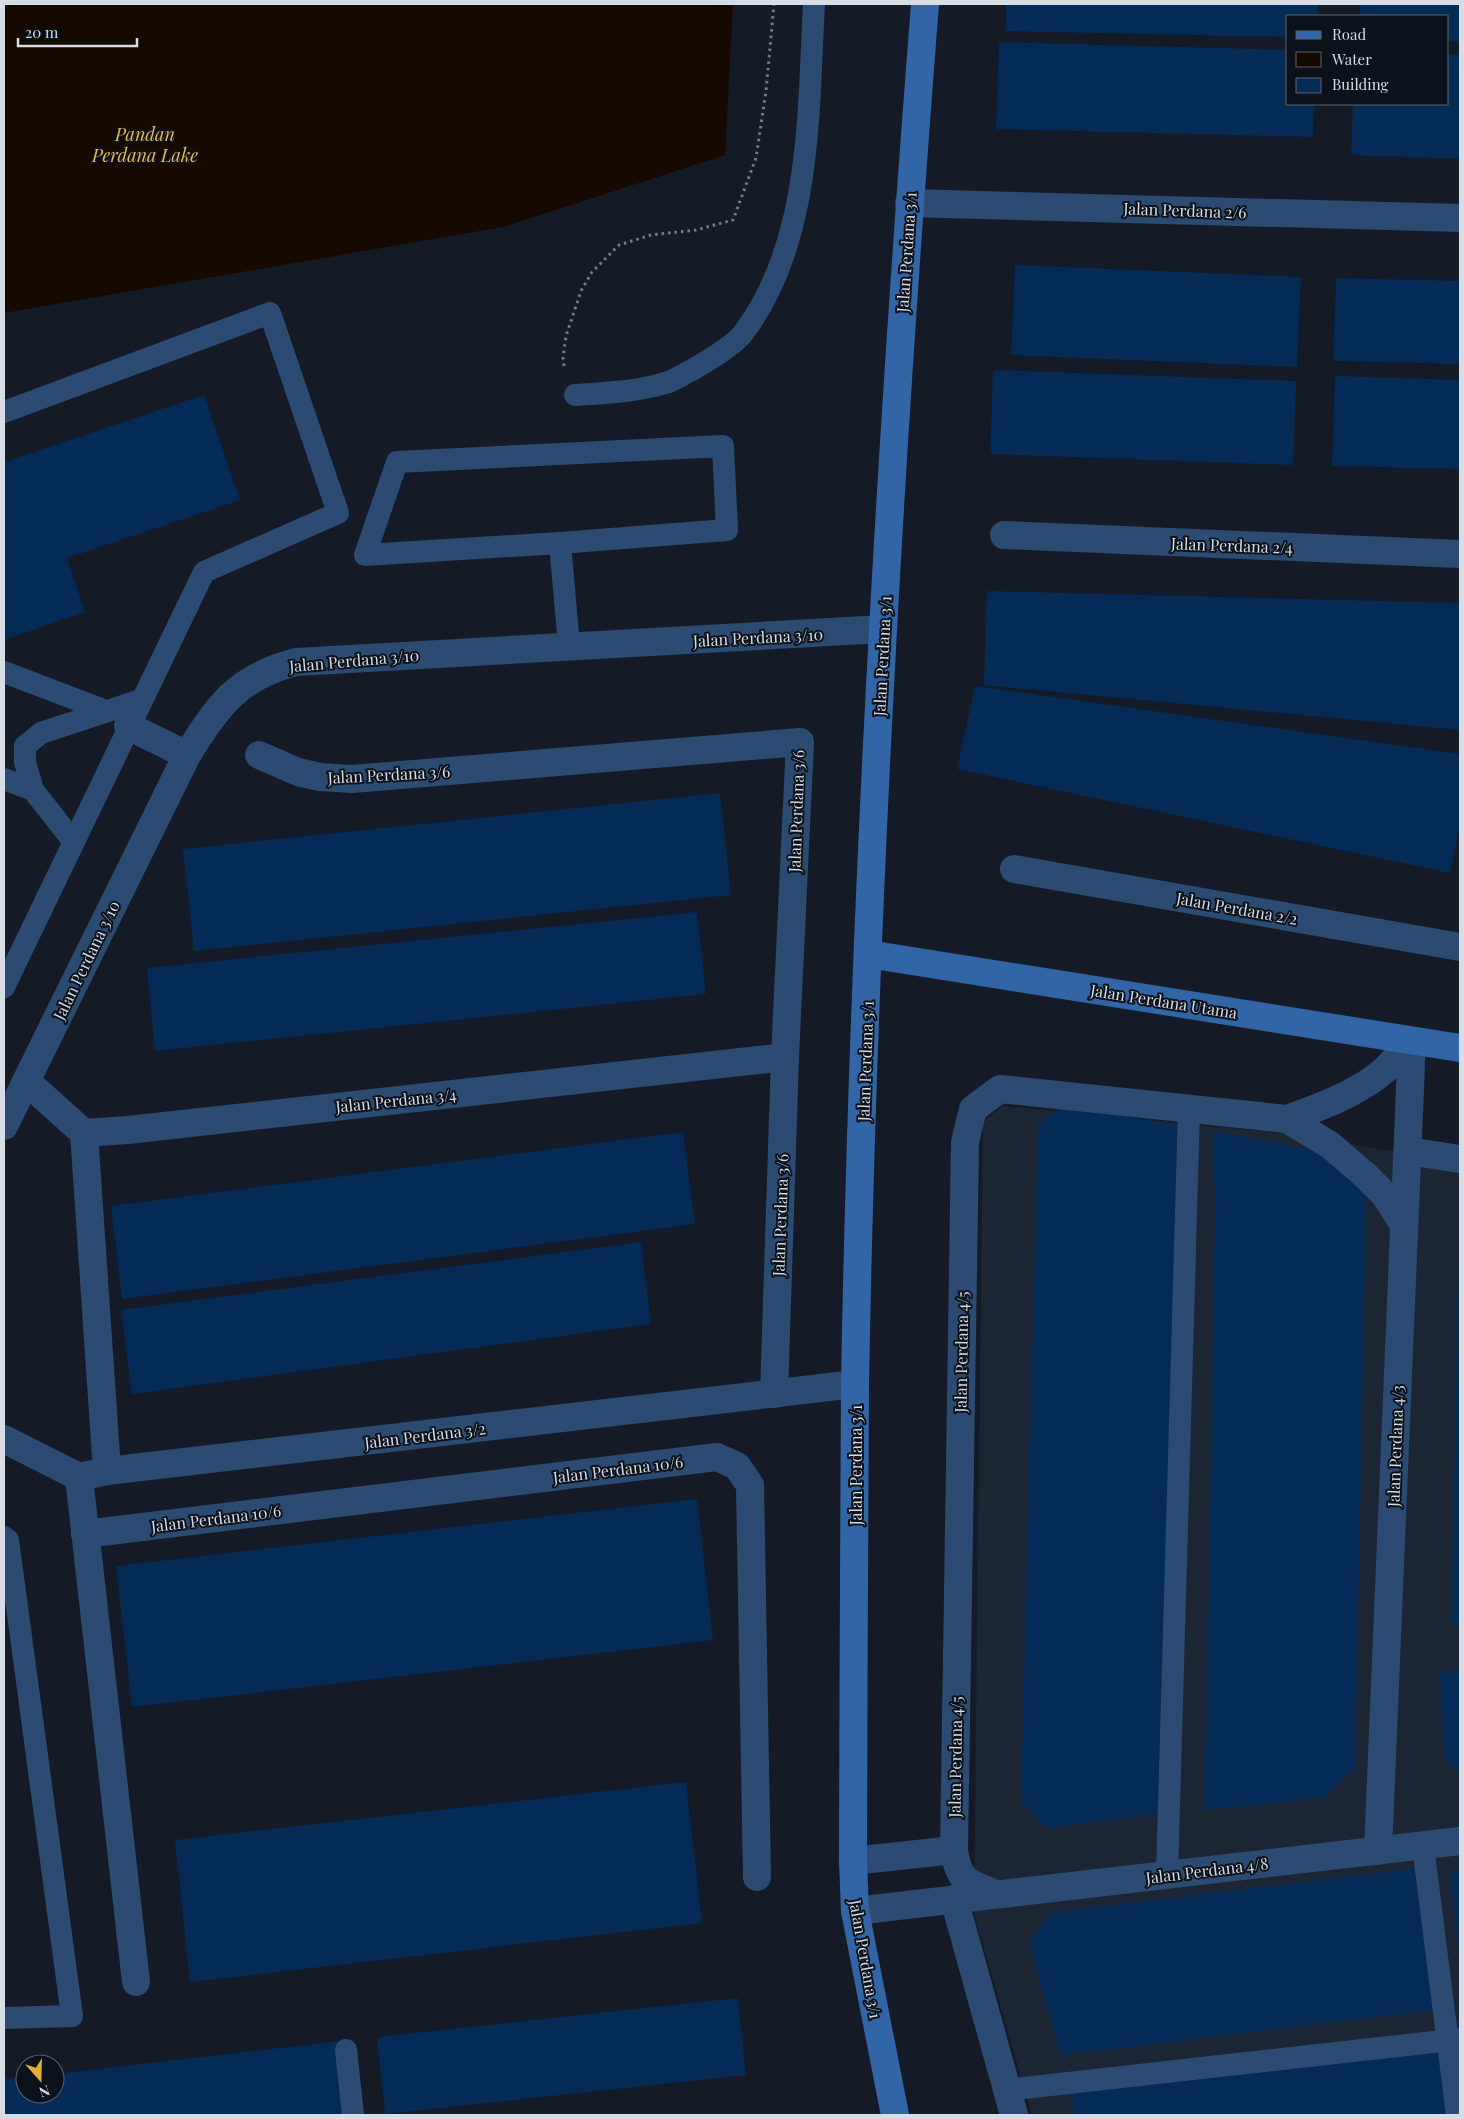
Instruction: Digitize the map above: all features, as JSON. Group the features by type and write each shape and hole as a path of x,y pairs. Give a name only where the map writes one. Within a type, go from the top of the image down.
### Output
{"street":[{"name":"Jalan Perdana 3/1","path":"895,2115 855,1910 853,1861 855,1384 868,954 883,629 909,203 925,4"},
{"name":"Jalan Perdana 2/6","path":"909,203 1460,218"},
{"name":"Jalan Perdana 2/4","path":"1004,536 1460,554"},
{"name":"Jalan Perdana 3/10","path":"4,1126 187,755 219,707 244,684 276,667 296,662 883,629"},
{"path":"117,719 187,755"},
{"name":"Jalan Perdana 3/6","path":"259,755 305,774 320,778 352,779 800,742 785,1057 774,1394"},
{"name":"Jalan Perdana 2/2","path":"1014,869 1460,947"},
{"name":"Jalan Perdana Utama","path":"868,954 1460,1048"},
{"name":"Jalan Perdana 4/5","path":"1287,1119 1350,1094 1387,1068 1403,1048 1412,1041"},
{"name":"Jalan Perdana 4/3","path":"1378,1851 1412,1041"},
{"name":"Jalan Perdana 3/4","path":"84,1133 128,1130 785,1057"},
{"path":"27,1082 84,1133 107,1471"},
{"name":"Jalan Perdana 4/5","path":"996,1894 964,1880 957,1866 954,1850 964,1142 972,1109 1000,1090 1287,1119 1330,1145 1366,1176 1385,1195 1404,1225"},
{"path":"1408,1151 1460,1159"},
{"name":"Jalan Perdana 3/2","path":"79,1477 107,1471 855,1384"},
{"path":"4,1439 79,1477 136,1982"},
{"name":"Jalan Perdana 10/6","path":"85,1534 717,1457 737,1466 750,1485 757,1877"},
{"name":"Jalan Perdana 4/8","path":"855,1910 1460,1841"},
{"path":"853,1861 954,1850"},
{"path":"954,1899 1010,2103"}],"lane":[{"path":"575,395 618,392 666,383 707,362 743,334 771,287 798,204 806,160 814,4"},
{"path":"4,412 270,312 338,513 204,572 141,700 117,719 41,733 25,746 25,762 32,790 73,840"},
{"path":"723,446 726,530 560,543 375,555 365,555 397,462 723,446"},
{"path":"560,543 569,646"},
{"path":"4,672 117,719"},
{"path":"4,986 73,840 117,719"},
{"path":"4,779 32,790"},
{"path":"1166,1875 1189,1109"},
{"path":"4,1537 8,1540 72,2016 4,2018"},
{"path":"1423,1846 1454,2040 1457,2115"},
{"path":"1010,2103 1454,2040"},
{"path":"346,2050 353,2115"}],"path":[{"path":"575,395 567,381 563,358 566,336 581,291 592,272 618,245 651,235 696,230 733,220 756,158 766,91 774,4"}],"shaded area":[{"path":"1002,1106 1282,1133 1460,1162 1460,2115 1032,2115 974,1913 983,1122"}],"water":[{"name":"Pandan Perdana Lake","path":"4,4 733,4 725,155 503,227 4,313"}],"building":[{"path":"1006,4 1318,4 1318,15 1286,15 1286,37 1006,31"},
{"path":"1360,4 1460,4 1460,42 1449,41 1449,15 1360,15"},
{"path":"999,42 1286,50 1286,105 1314,105 1313,137 996,129"},
{"path":"1449,54 1460,55 1460,159 1351,155 1353,105 1449,105"},
{"path":"1015,265 1301,277 1297,367 1011,355"},
{"path":"1336,278 1460,281 1460,364 1333,361"},
{"path":"993,370 1296,381 1293,465 990,454"},
{"path":"1335,376 1460,380 1460,469 1332,466"},
{"path":"204,395 240,500 67,558 85,612 4,640 4,462"},
{"path":"987,591 1460,603 1460,730 984,685"},
{"path":"975,686 1460,754 1460,823 1450,873 957,769"},
{"path":"720,793 731,895 194,951 183,849"},
{"path":"697,912 706,994 155,1051 147,968"},
{"path":"1065,1103 1184,1128 1168,1813 1046,1828 1021,1800 1038,1125"},
{"path":"1213,1131 1336,1155 1364,1178 1366,1214 1355,1768 1323,1798 1205,1810 1215,1212"},
{"path":"683,1132 695,1224 122,1299 111,1206"},
{"path":"641,1242 651,1324 132,1394 121,1310"},
{"path":"1459,1261 1460,1626 1451,1626"},
{"path":"697,1499 713,1640 132,1707 116,1566"},
{"path":"1460,1670 1460,1774 1445,1760 1440,1671"},
{"path":"686,1782 702,1923 190,1982 175,1840"},
{"path":"1421,1868 1437,2010 1061,2055 1029,1943 1050,1913"},
{"path":"1460,1870 1460,1952 1459,1952 1450,1871"},
{"path":"738,1998 746,2075 385,2114 377,2037"},
{"path":"340,2041 348,2115 4,2115 4,2079 15,2078 15,2104 65,2104 65,2073"},
{"path":"1446,2041 1455,2115 1075,2115 1068,2084"}]}
